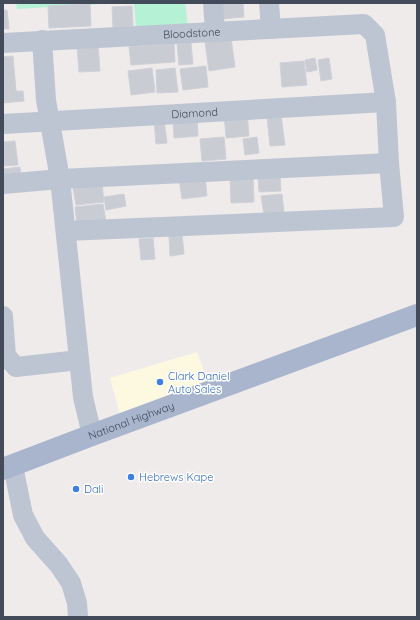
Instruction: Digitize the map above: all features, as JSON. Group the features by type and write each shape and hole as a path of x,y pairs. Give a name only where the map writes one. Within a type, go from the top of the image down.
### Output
{"main road":[{"name":"National Highway","path":"8,467 417,315"}],"street":[{"path":"213,3 215,31"},
{"path":"269,3 271,29"},
{"name":"Bloodstone","path":"3,42 364,24 375,35 386,102"},
{"path":"42,40 46,100 60,179 83,397 92,435"},
{"path":"66,230 394,217 389,163 386,102"},
{"name":"Diamond","path":"3,124 386,102"},
{"path":"3,184 60,179 389,163"},
{"path":"3,316 6,356 16,367 79,360"},
{"path":"8,467 23,515 35,538 59,565 71,583 77,603 78,617"}],"shaded area":[{"name":"Clark Daniel Auto Sales","path":"197,352 210,386 121,418 110,378"}],"green space":[{"path":"16,3 118,3 17,9"},
{"path":"134,3 185,3 188,26 136,28"}],"building":[{"path":"220,3 243,3 244,17 221,19"},
{"path":"90,4 91,26 49,28 48,6"},
{"path":"132,6 133,26 113,28 112,7"},
{"path":"3,10 7,10 9,29 3,29"},
{"path":"231,38 235,67 209,71 205,42"},
{"path":"191,43 193,64 179,65 177,44"},
{"path":"174,44 175,62 131,65 129,47"},
{"path":"98,45 100,71 79,72 77,47"},
{"path":"13,56 16,91 23,91 24,101 3,103 3,57"},
{"path":"315,58 317,70 307,72 305,60"},
{"path":"329,58 332,79 321,81 318,60"},
{"path":"304,61 307,85 282,87 280,63"},
{"path":"206,66 208,87 183,90 180,69"},
{"path":"152,68 155,92 131,95 128,71"},
{"path":"175,68 178,92 157,93 156,70"},
{"path":"247,112 249,136 226,138 224,113"},
{"path":"281,115 285,145 270,146 267,117"},
{"path":"197,117 198,136 174,138 173,118"},
{"path":"164,119 167,143 156,144 154,120"},
{"path":"224,137 226,159 202,161 200,139"},
{"path":"257,137 259,153 245,155 243,139"},
{"path":"15,141 18,165 3,166 3,142"},
{"path":"20,167 21,175 3,177 3,169"},
{"path":"205,175 207,196 182,199 179,178"},
{"path":"280,175 281,191 259,192 258,176"},
{"path":"253,176 254,202 231,203 230,177"},
{"path":"102,184 104,202 76,205 73,188"},
{"path":"124,194 126,206 106,210 104,197"},
{"path":"282,194 284,213 264,215 261,196"},
{"path":"103,204 106,222 77,225 75,207"},
{"path":"182,234 184,254 170,256 169,235"},
{"path":"153,238 155,259 141,260 139,239"}],"place":[{"name":"Clark Daniel Auto Sales","path":"160,382"},
{"name":"Hebrews Kape","path":"131,477"},
{"name":"Dali","path":"76,489"}]}
